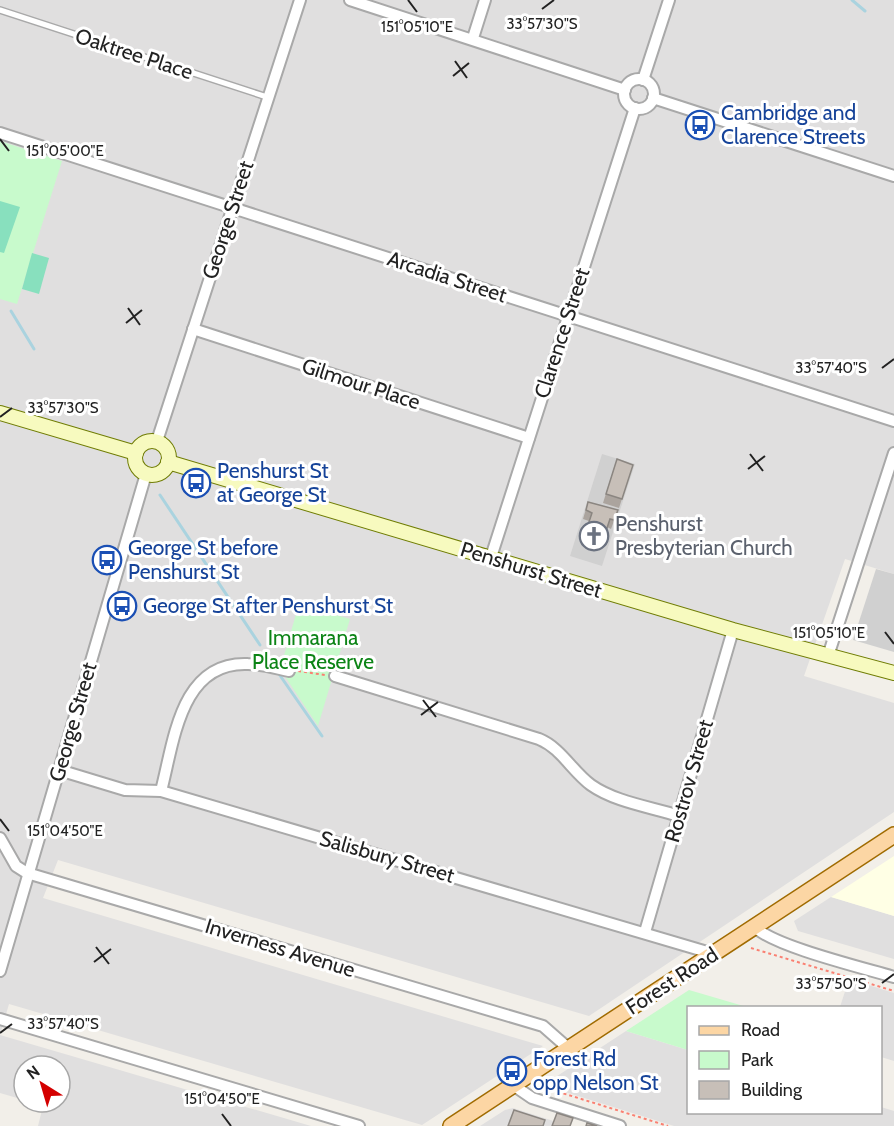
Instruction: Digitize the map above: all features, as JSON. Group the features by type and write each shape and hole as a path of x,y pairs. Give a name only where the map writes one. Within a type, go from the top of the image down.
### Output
{"main road":[{"path":"0,413 136,453"},
{"path":"157,441 168,452 168,462 162,471 146,474 138,467 136,453 146,442 157,441"},
{"name":"Penshurst Street","path":"168,462 733,630 894,673"},
{"name":"Forest Road","path":"451,1126 894,835"}],"street":[{"name":"George Street","path":"157,441 300,0"},
{"path":"350,0 472,38 625,90"},
{"path":"472,38 485,0"},
{"path":"644,80 669,0"},
{"path":"644,80 653,89 653,98 648,106 634,108 627,103 625,90 630,83 644,80"},
{"path":"653,98 894,176"},
{"name":"Clarence Street","path":"491,557 634,108"},
{"name":"Arcadia Street","path":"0,133 894,421"},
{"name":"Gilmour Place","path":"193,329 529,438"},
{"path":"828,656 894,453"},
{"name":"George Street","path":"0,971 146,474"},
{"name":"Rostrov Street","path":"645,932 733,630"},
{"path":"161,791 184,706 198,682 215,671 236,664 289,670"},
{"path":"334,676 545,741 598,789 679,816"},
{"name":"Salisbury Street","path":"59,770 125,790 161,791 714,954"},
{"path":"0,838 16,866 27,873"},
{"name":"Inverness Avenue","path":"27,873 543,1026 568,1048"},
{"path":"755,927 763,934 786,944 894,977"},
{"path":"0,1019 359,1126"},
{"path":"513,1085 532,1098 620,1126"}],"lane":[{"name":"Oaktree Place","path":"0,10 267,97"}],"path":[{"path":"289,670 334,676"},
{"path":"751,948 894,991"},
{"path":"542,1084 546,1088 668,1126"}],"shaded area":[{"path":"0,0 894,0 894,574 845,559 804,676 894,703 894,812 589,1016 58,860 43,898 543,1046 422,1125 9,1004 0,1035"},
{"path":"602,454 635,464 602,566 570,556"},
{"path":"876,569 894,574 894,652 853,640"},
{"path":"894,856 894,916 831,897"},
{"path":"831,897 894,916 894,959 798,931 794,921"},
{"path":"849,979 894,993 894,1061 882,1057 882,1006 840,1006"},
{"path":"626,1031 687,1050 687,1114 882,1114 882,1107 894,1111 894,1126 674,1126 549,1087 548,1082"},
{"path":"0,1035 65,1054 12,1054 12,1096 0,1093"},
{"path":"72,1056 311,1126 38,1126 41,1114 72,1114"},
{"path":"513,1108 569,1126 480,1126 505,1110"}],"green space":[{"path":"0,141 62,161 17,304 0,299"},
{"path":"0,201 20,207 4,253 0,252"},
{"path":"32,253 49,258 39,294 22,289"},
{"name":"Immarana Place Reserve","path":"318,601 335,606 333,614 350,619 318,726 280,669 299,604 314,608"},
{"path":"689,990 744,1006 687,1006 687,1050 626,1031"}],"building":[{"path":"617,459 633,465 622,499 606,494"},
{"name":"Penshurst Presbyterian Church","path":"588,502 618,510 614,520 610,519 603,540 585,534 592,513 586,510"},
{"path":"514,1110 545,1120 543,1126 508,1126"},
{"path":"557,1113 573,1118 570,1126 552,1126"}],"waterway":[{"path":"852,0 865,11"},
{"path":"11,311 34,349"},
{"path":"160,495 260,645"},
{"path":"279,674 322,736"}],"place":[{"name":"Cambridge and Clarence Streets","path":"700,125"},
{"name":"Penshurst St at George St","path":"196,483"},
{"name":"Penshurst Presbyterian Church","path":"594,536"},
{"name":"George St before Penshurst St","path":"107,560"},
{"name":"George St after Penshurst St","path":"122,606"},
{"name":"Forest Rd opp Nelson St","path":"512,1071"}]}
